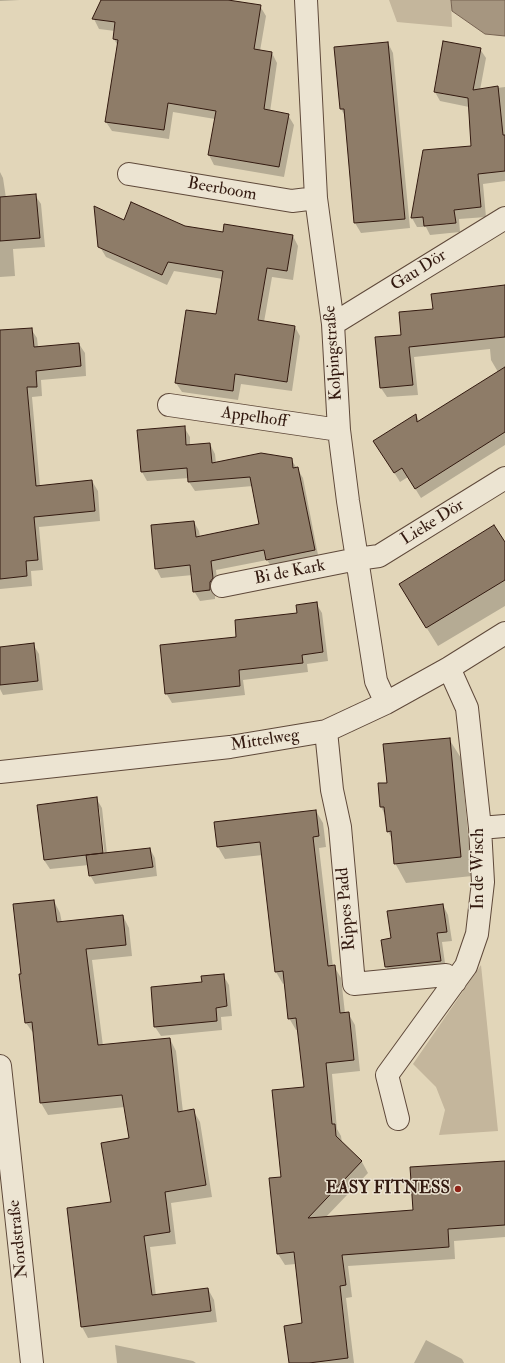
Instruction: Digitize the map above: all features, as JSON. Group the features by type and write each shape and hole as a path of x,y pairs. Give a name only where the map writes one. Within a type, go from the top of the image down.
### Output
{"street":[{"name":"Kolpingstraße","path":"306,0 316,198 333,324 339,430 348,501 376,681 386,703"},
{"name":"Beerboom","path":"129,174 292,201 316,198"},
{"name":"Gau Dör","path":"333,324 505,218"},
{"name":"Appelhoff","path":"169,405 339,430"},
{"name":"Lieke Dör","path":"357,559 379,556 505,478"},
{"name":"Bi de Kark","path":"222,586 357,559"},
{"name":"Mittelweg","path":"0,772 230,747 326,732 386,703 449,668 505,633"},
{"name":"In de Wisch","path":"398,1118 388,1075 466,966 477,934 483,882 480,828 467,708 449,668"},
{"name":"Rippes Padd","path":"326,732 332,790 340,827 354,984 446,975 455,982"},
{"path":"480,828 505,826"},
{"name":"Nordstraße","path":"0,1066 32,1363"}],"shaded area":[{"path":"389,0 451,0 452,27 397,22"},
{"path":"451,0 505,0 505,36 485,34 452,11"},
{"path":"481,965 498,1131 439,1135 445,1110 436,1087 413,1064"}],"building":[{"path":"101,0 228,0 261,5 254,49 272,52 264,109 289,114 279,167 208,155 216,111 168,103 164,130 105,122 118,40 113,39 115,22 92,19"},
{"path":"443,41 481,48 473,90 498,86 503,135 505,135 505,171 478,174 481,207 454,210 456,223 424,226 423,217 411,218 423,150 471,146 468,98 434,92"},
{"path":"388,42 405,219 354,223 344,109 340,109 334,47"},
{"path":"36,194 40,238 0,241 0,197"},
{"path":"131,202 185,226 223,232 224,224 293,235 287,271 267,268 258,320 295,326 287,382 235,374 233,391 175,383 186,310 216,314 223,271 168,262 162,275 98,247 94,206 124,220"},
{"path":"505,285 505,337 409,347 413,385 380,388 375,337 401,335 399,312 433,309 431,294"},
{"path":"32,328 34,347 79,343 81,366 36,371 37,387 27,387 36,486 92,480 95,511 34,517 38,560 26,561 27,576 0,579 0,330"},
{"path":"505,367 505,432 415,489 402,468 394,473 373,441 416,414 417,422"},
{"path":"185,426 186,445 210,443 212,463 261,453 292,458 293,468 298,467 315,550 266,560 264,550 211,561 213,578 210,582 210,590 193,592 190,565 155,569 151,525 194,521 196,537 259,524 250,477 188,482 187,468 141,472 137,430"},
{"path":"494,525 505,542 505,580 426,628 399,584"},
{"path":"317,602 323,652 302,655 303,663 239,670 240,686 165,694 160,645 236,637 235,620 297,613 296,605"},
{"path":"34,643 38,681 0,685 0,647"},
{"path":"450,738 461,857 394,864 391,831 387,832 384,807 380,807 378,783 387,783 383,744"},
{"path":"97,797 103,853 44,860 37,805"},
{"path":"316,810 319,836 313,837 328,966 335,965 340,1013 349,1012 354,1060 326,1063 332,1124 335,1124 336,1136 362,1161 308,1218 413,1210 410,1167 505,1161 505,1225 448,1229 449,1247 342,1255 346,1285 340,1286 348,1358 309,1363 289,1363 284,1326 302,1323 294,1252 277,1254 269,1178 281,1177 272,1090 304,1087 296,1018 288,1019 283,971 275,972 260,842 217,847 214,822"},
{"path":"150,848 153,867 89,876 86,855"},
{"path":"54,900 57,922 123,915 126,945 86,949 98,1045 170,1038 178,1112 194,1109 206,1185 165,1192 170,1232 144,1236 152,1295 208,1288 211,1311 81,1327 67,1208 111,1202 101,1143 129,1138 122,1095 40,1103 32,1022 25,1023 13,904"},
{"path":"443,904 447,932 437,933 441,961 385,967 381,940 391,938 387,911"},
{"path":"224,974 227,1006 216,1008 217,1021 154,1027 151,987 202,982 201,976"}],"place":[{"name":"EASY FITNESS","path":"458,1189"}]}
